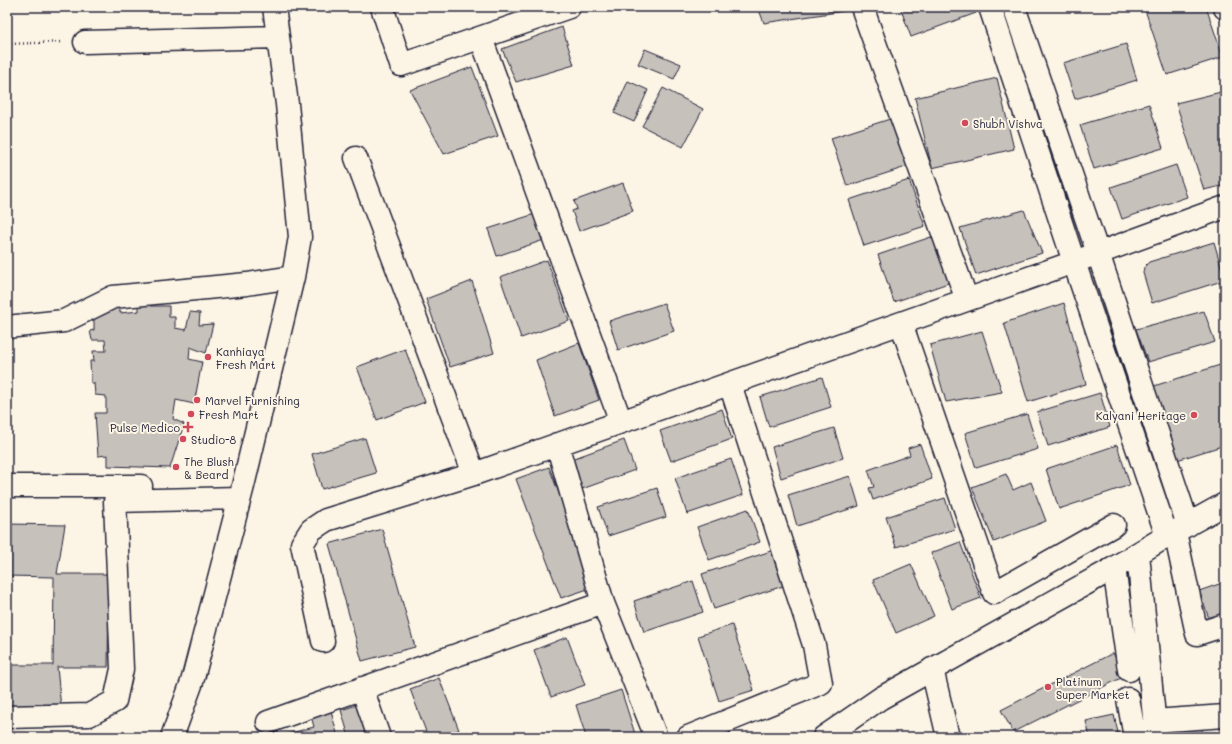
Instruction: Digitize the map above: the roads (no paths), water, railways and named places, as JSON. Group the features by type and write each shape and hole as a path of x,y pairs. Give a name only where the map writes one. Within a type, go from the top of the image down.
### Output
{"street":[{"path":"172,737 192,682 241,492 293,276 300,237 287,104 274,7"},
{"path":"382,7 401,65 570,7"},
{"path":"862,7 967,300"},
{"path":"990,7 1074,262 1177,531"},
{"path":"1014,7 1098,253 1177,531 1197,634 1225,625"},
{"path":"85,42 277,37"},
{"path":"481,38 621,422"},
{"path":"356,158 474,474"},
{"path":"323,641 302,544 311,530 326,520 474,474 1074,262 1225,207"},
{"path":"7,327 64,321 113,297 247,284 293,276"},
{"path":"901,323 994,593 1114,525"},
{"path":"688,737 821,683 814,645 730,384"},
{"path":"558,444 604,603 656,737"},
{"path":"7,486 241,492"},
{"path":"7,717 89,715 115,700 122,669 115,501 241,492"},
{"path":"824,737 881,698 1114,568 1225,504"},
{"path":"1138,554 1155,729 1225,716"},
{"path":"1114,568 1129,670"},
{"path":"268,722 604,603"},
{"path":"932,669 948,737"},
{"path":"362,688 379,737"},
{"path":"1128,699 1135,737"}],"place":[{"name":"Shubh Vishva","path":"965,123"},
{"name":"Kanhiaya Fresh Mart","path":"208,357"},
{"name":"Marvel Furnishing","path":"197,400"},
{"name":"Fresh Mart","path":"191,414"},
{"name":"Kalyani Heritage","path":"1194,415"},
{"name":"Pulse Medico","path":"188,427"},
{"name":"Studio-8","path":"183,439"},
{"name":"The Blush & Beard","path":"176,467"},
{"name":"Platinum Super Market","path":"1048,687"}]}
